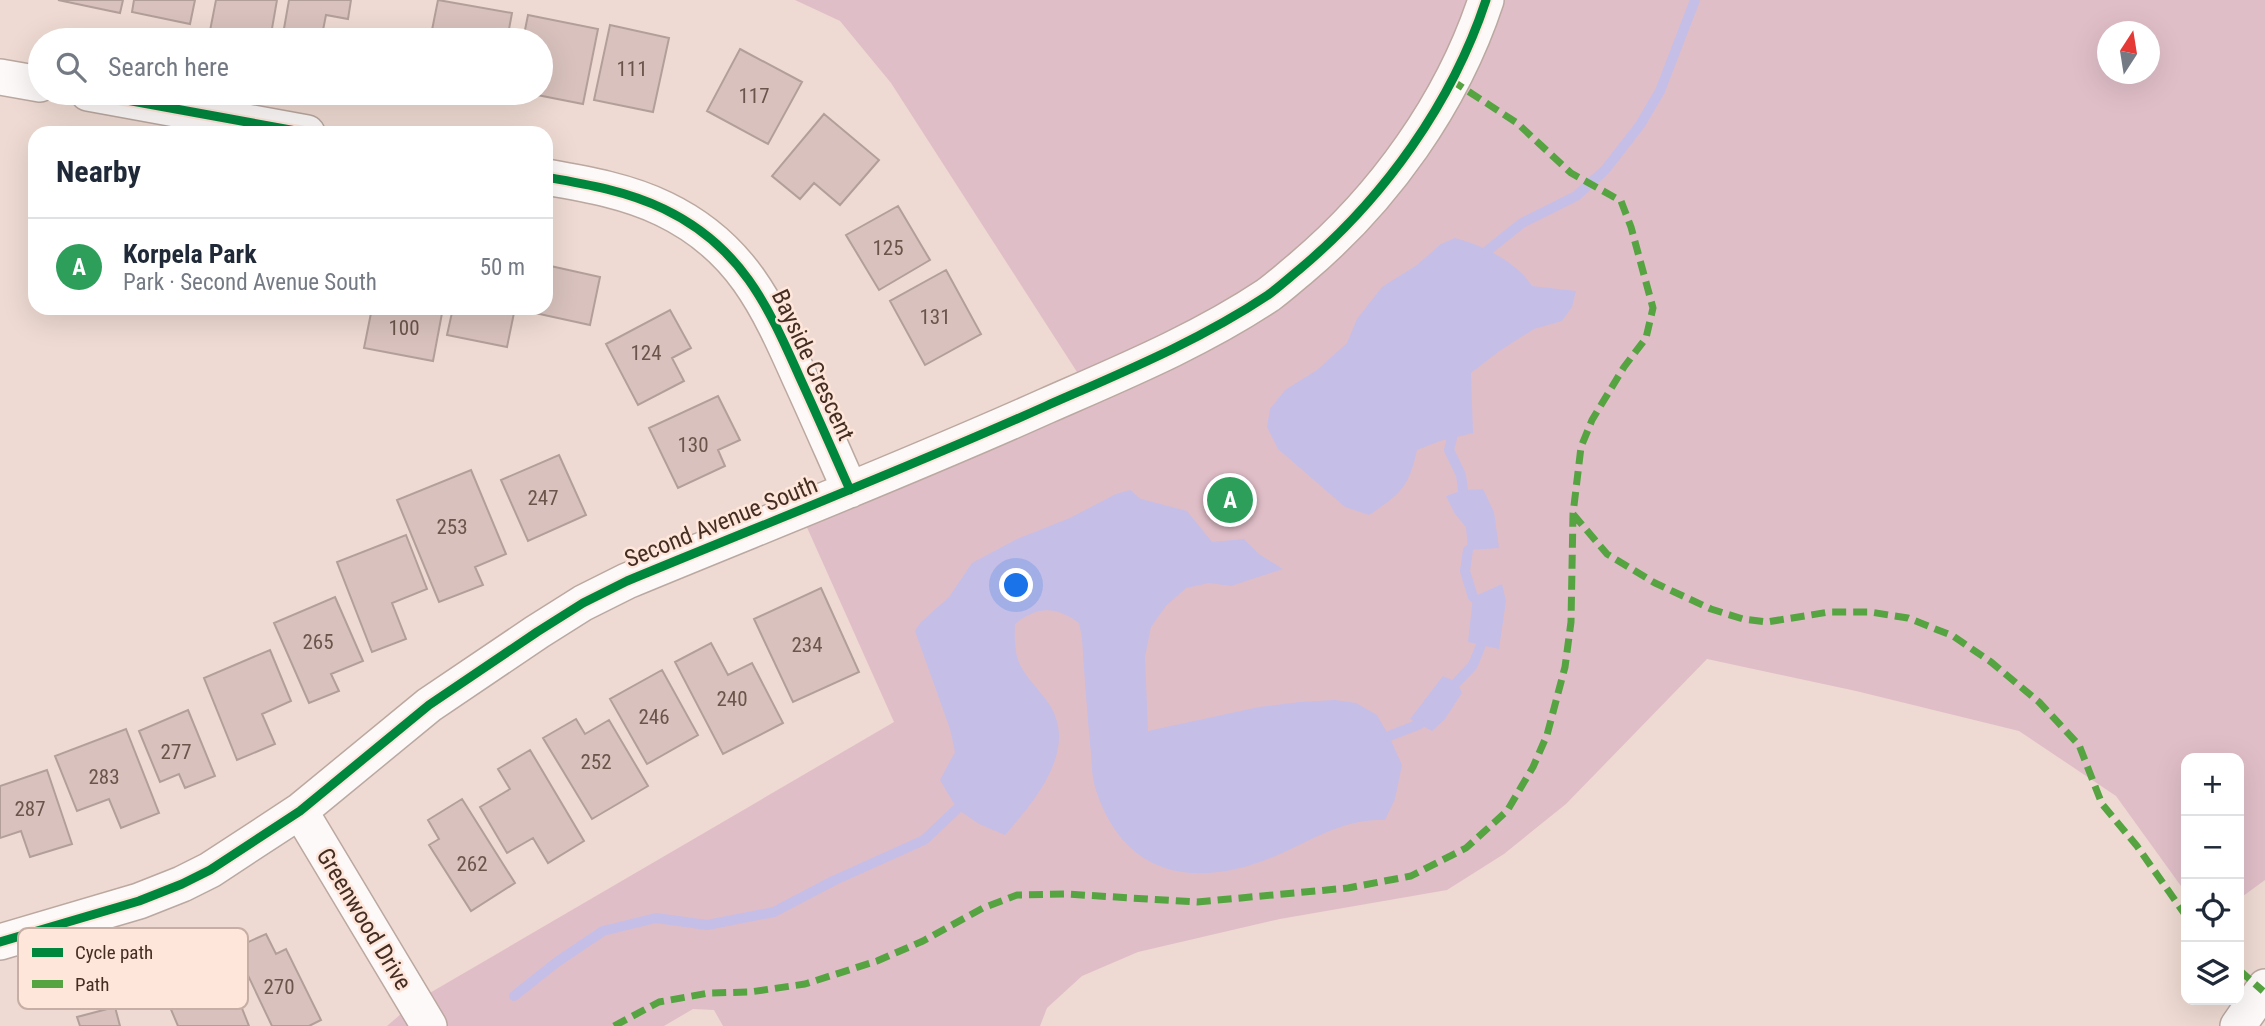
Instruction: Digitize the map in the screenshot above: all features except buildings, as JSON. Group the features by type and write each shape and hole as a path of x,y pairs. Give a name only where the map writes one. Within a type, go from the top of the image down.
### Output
{"street":[{"name":"Second Avenue South","path":"47,928 139,901 210,870 300,811 429,705 583,603 627,581 954,448 1149,361 1229,319 1269,294 1348,226 1386,183 1441,100 1463,57 1486,0"},
{"path":"0,77 28,82"},
{"path":"154,105 269,126"},
{"name":"Bayside Crescent","path":"553,178 625,193 664,209 696,227 728,255 751,281 772,315 850,490"},
{"name":"Greenwood Drive","path":"300,811 429,1026"},
{"name":"Second Avenue South","path":"0,942 18,937"},
{"path":"2238,1026 2265,987"}],"shaded area":[{"path":"795,0 2265,0 2265,880 2244,895 2244,753 2181,753 2181,886 2116,796 2019,731 1856,691 1707,659 1566,804 1504,854 1447,890 1280,919 1138,952 1082,976 1047,1008 1040,1026 723,1026 714,1010 693,1009 664,1026 387,1026 416,1001 894,722 801,514 1086,386 891,83 840,21"},
{"path":"1455,238 1476,245 1508,262 1532,286 1576,291 1572,307 1562,321 1534,329 1471,373 1473,433 1417,450 1411,473 1402,489 1369,515 1345,507 1278,449 1267,427 1270,409 1285,390 1317,370 1347,343 1357,319 1382,287 1417,265 1441,244"},
{"path":"1483,489 1494,512 1499,548 1468,550 1466,527 1455,514 1446,496 1463,490"},
{"path":"1130,490 1141,499 1187,511 1212,542 1244,539 1259,554 1283,569 1231,586 1209,583 1186,588 1166,606 1151,627 1145,657 1148,731 1259,707 1335,700 1356,703 1377,715 1402,765 1395,799 1385,820 1336,828 1276,856 1232,870 1181,872 1158,865 1138,854 1120,837 1106,815 1095,787 1079,623 1062,613 1047,610 1031,614 1015,624 1015,639 1021,667 1047,701 1056,719 1059,737 1057,755 1050,772 1029,806 1005,835 979,824 957,809 940,780 955,752 950,729 915,631 920,623 949,597 972,563 1017,539"},
{"path":"1502,584 1506,601 1499,649 1468,642 1473,597"},
{"path":"1443,676 1457,682 1462,693 1445,719 1432,731 1410,719"}],"waterway":[{"path":"1487,251 1522,223 1576,196 1605,170 1640,125 1660,91 1695,0"},
{"path":"1452,438 1449,450 1461,475 1463,490"},
{"path":"1468,550 1465,571 1473,597"},
{"path":"1457,682 1473,665 1481,645"},
{"path":"1389,736 1420,724"},
{"path":"514,996 603,931 656,918 707,925 774,912 833,881 924,840 957,809"}],"marked path":[{"path":"614,1026 659,1002 709,993 750,992 805,984 877,961 923,941 983,908 1017,895 1066,894 1197,902 1348,888 1411,876 1466,848 1507,811 1533,767 1547,735 1565,667 1571,622 1573,514 1581,447 1592,420 1624,367 1646,338 1653,308 1631,227 1621,201 1571,173 1517,123 1451,80"},
{"path":"1573,514 1607,554 1655,583 1711,609 1743,619 1767,622 1829,612 1870,612 1908,618 1953,636 1991,662 2039,702 2079,745 2102,804 2137,846 2181,909"},
{"path":"2244,974 2263,991"}],"cycle path":[{"path":"47,928 139,901 210,870 300,811 429,705 583,603 627,581 942,451 1131,369 1242,312 1268,295 1331,241 1387,180 1434,112 1472,38 1486,0"},
{"path":"154,105 269,126"},
{"path":"553,178 636,197 664,209 691,224 732,259 763,302 776,326 850,490"},
{"path":"0,942 18,937"}],"place":[{"name":"Korpela Park","path":"1230,500"}]}
